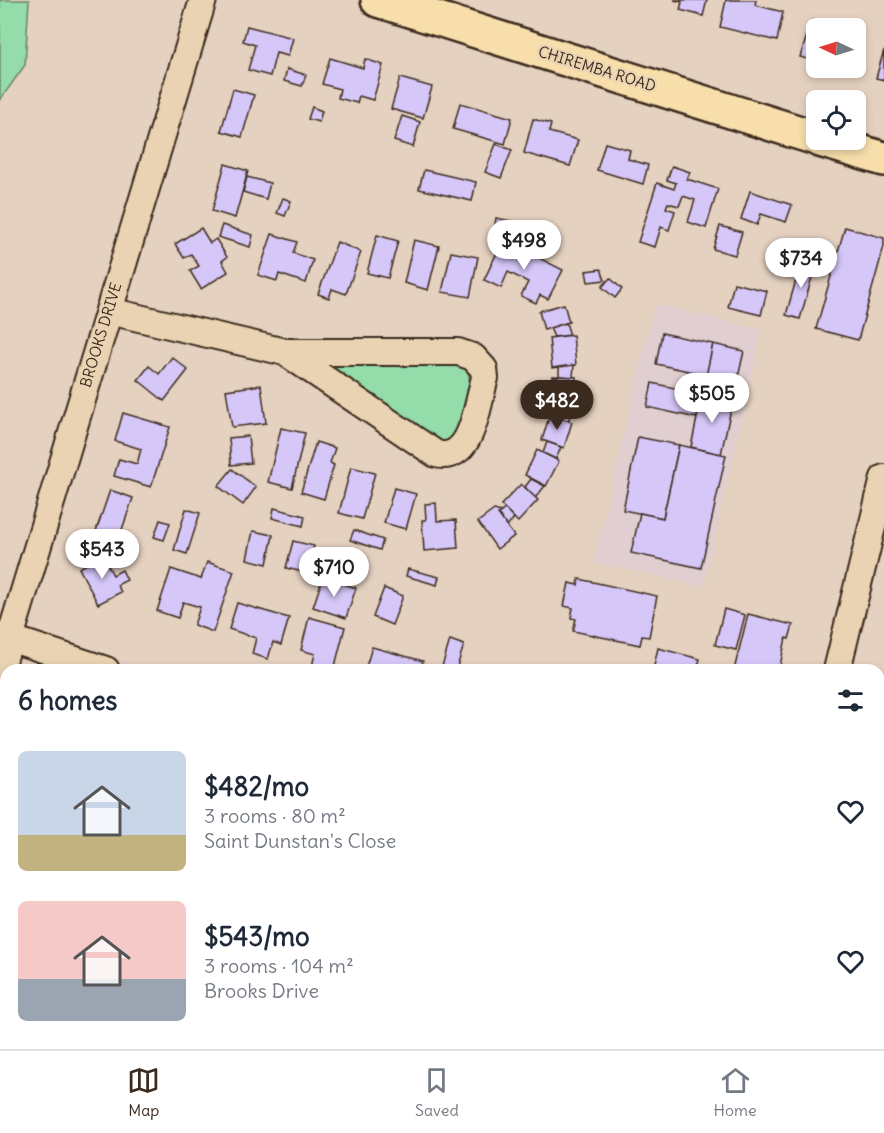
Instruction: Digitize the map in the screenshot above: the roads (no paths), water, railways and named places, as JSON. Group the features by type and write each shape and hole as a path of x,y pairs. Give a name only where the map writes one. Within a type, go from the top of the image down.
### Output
{"main road":[{"name":"CHIREMBA ROAD","path":"378,0 806,135"},
{"path":"852,150 883,160"}],"street":[{"name":"BROOKS DRIVE","path":"1,664 5,637 109,311 202,0"},
{"path":"109,311 285,352 458,352 473,357 484,369 485,378 467,441 460,450 452,455 436,454 285,352"},
{"path":"838,664 884,478"},
{"path":"5,637 88,664"}]}
